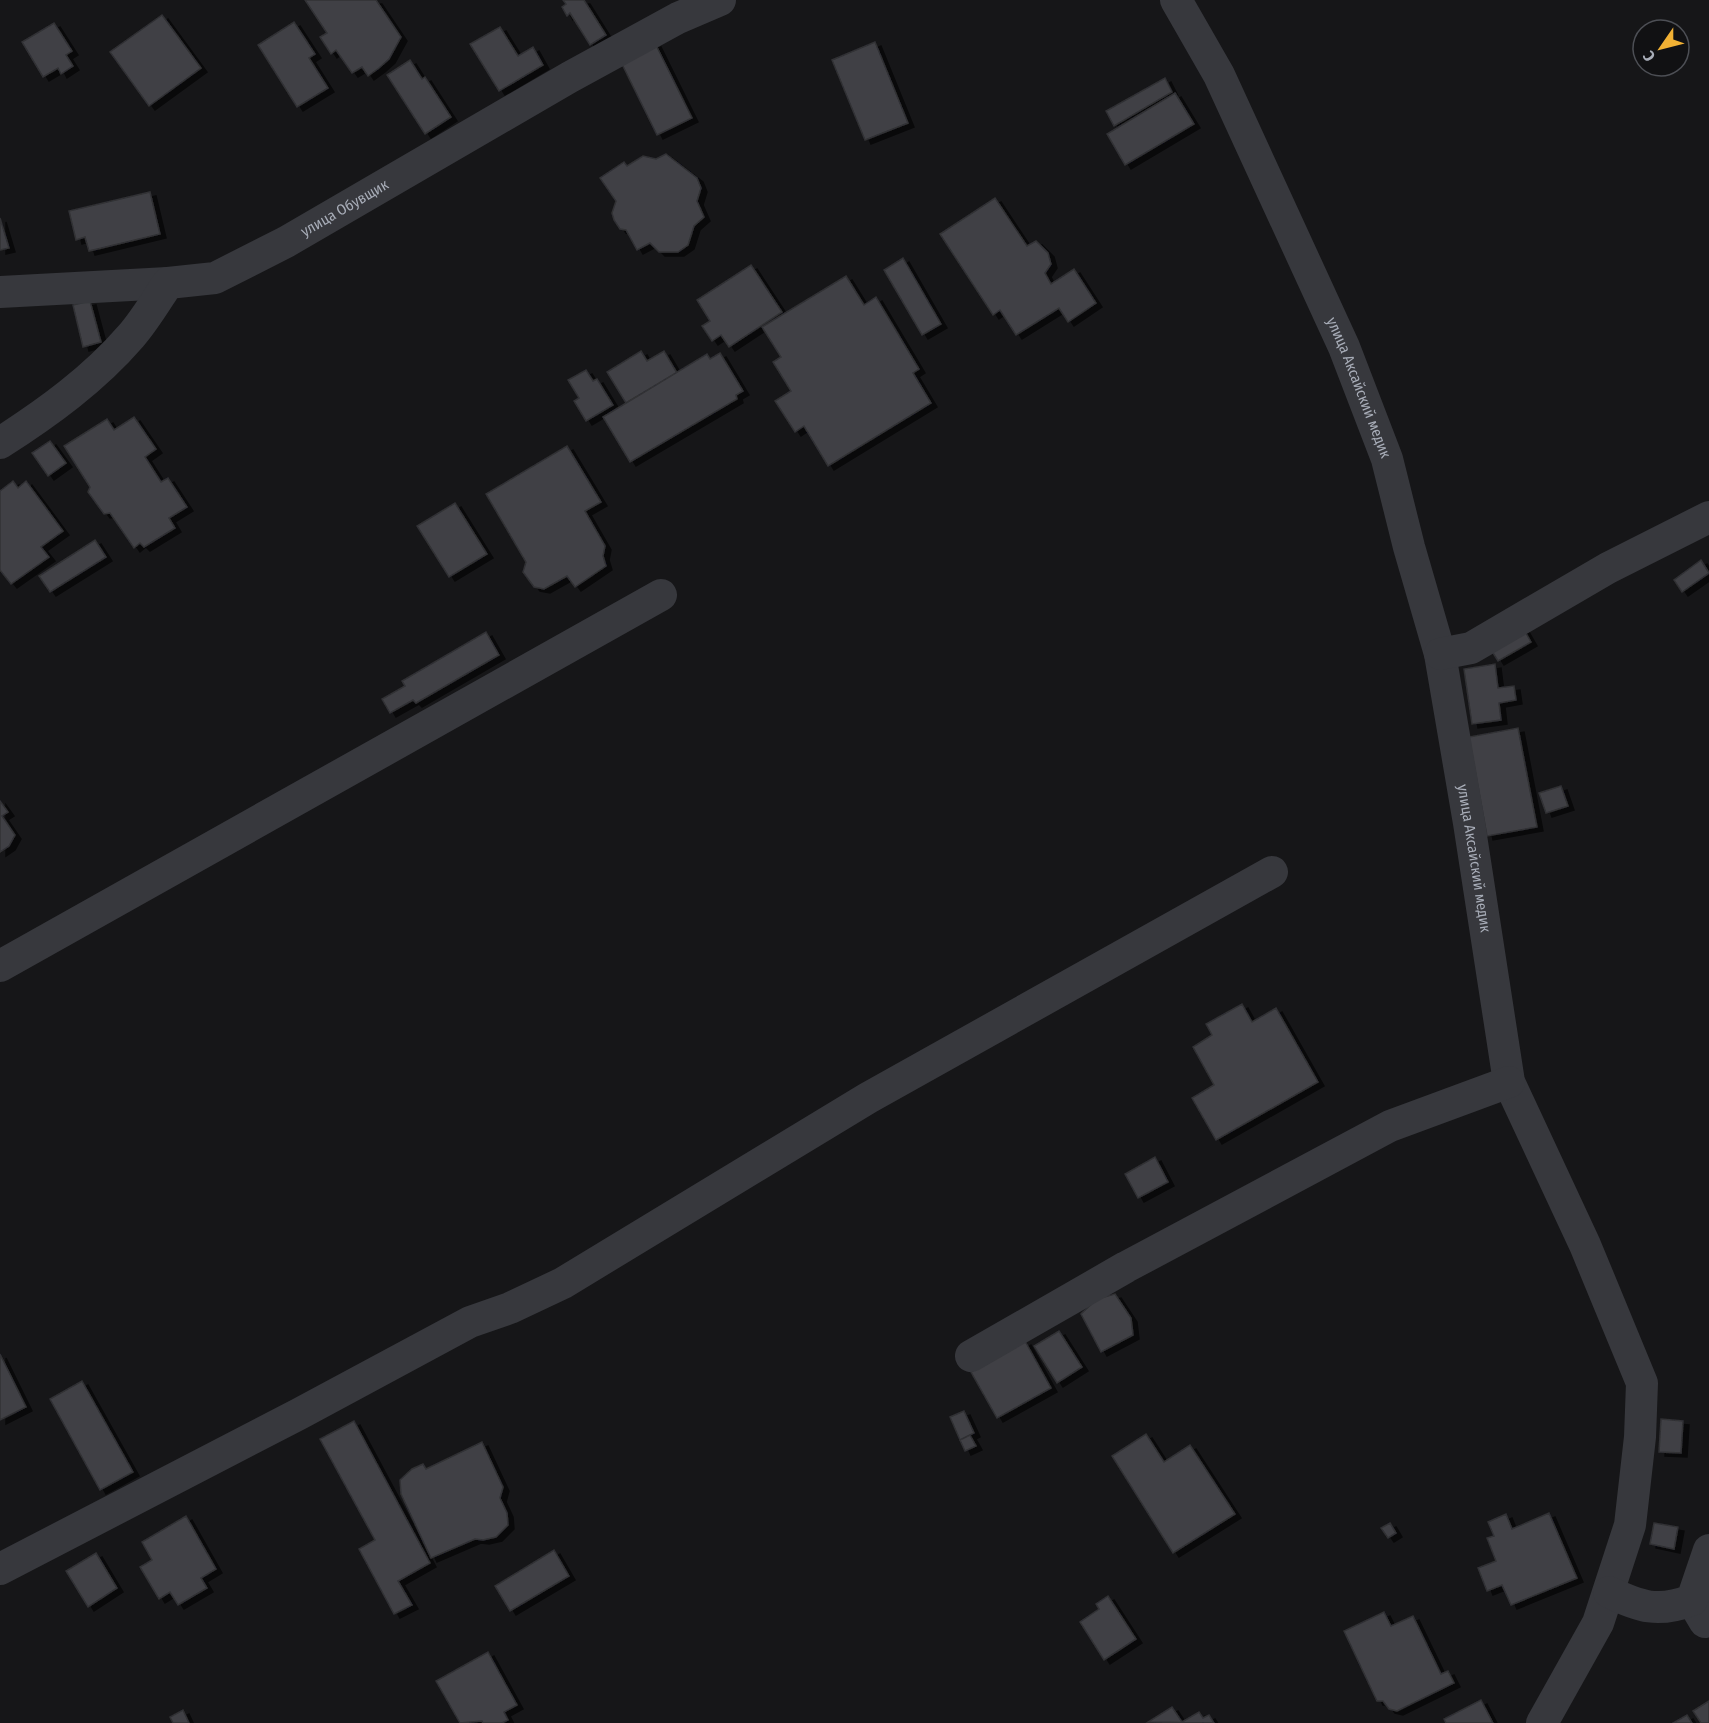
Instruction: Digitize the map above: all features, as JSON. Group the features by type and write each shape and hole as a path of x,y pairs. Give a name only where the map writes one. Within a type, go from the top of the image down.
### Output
{"street":[{"name":"улица Обувщик","path":"0,292 168,283 215,278 276,247 570,77 678,18 720,0"},
{"name":"улица Аксайский медик","path":"1176,0 1219,75 1344,347 1387,459 1409,547 1440,654 1509,1082 1586,1245 1642,1383 1639,1449 1630,1525 1598,1623 1542,1723"},
{"path":"0,443 41,417 94,373 131,335 168,283"},
{"path":"1440,654 1471,648 1608,568 1709,517"},
{"path":"0,966 661,596"},
{"path":"0,1569 470,1322 510,1308 563,1282 868,1098 1272,872"},
{"path":"971,1356 1126,1267 1390,1126 1509,1082"},
{"path":"1609,1592 1640,1607 1673,1607 1703,1602 1709,1550"}],"building":[{"path":"305,0 376,0 401,37 389,59 379,68 368,76 362,67 352,73 336,50 331,54 320,37 327,33"},
{"path":"563,0 584,0 606,35 590,45 570,13 567,16 562,7 566,4"},
{"path":"162,15 201,68 149,106 110,52"},
{"path":"294,22 315,54 309,58 328,88 297,107 258,45"},
{"path":"54,23 72,51 66,55 73,66 61,74 58,68 43,77 22,42"},
{"path":"500,27 518,56 533,47 543,65 499,91 470,44"},
{"path":"875,42 908,123 865,140 832,60"},
{"path":"655,43 692,118 657,135 620,60"},
{"path":"410,60 422,79 425,77 451,117 425,134 387,75"},
{"path":"1165,78 1172,92 1114,126 1106,111"},
{"path":"1175,93 1194,124 1125,165 1107,134"},
{"path":"666,154 697,178 701,188 697,201 704,217 694,226 688,245 678,252 659,252 650,243 637,250 626,230 620,229 614,220 612,213 616,201 600,178 624,162 627,166 643,156 656,159"},
{"path":"150,192 160,234 89,251 85,237 76,240 69,211"},
{"path":"995,198 1027,246 1036,241 1048,253 1051,264 1045,273 1051,284 1074,269 1096,303 1068,322 1059,308 1016,335 1000,310 993,315 940,234"},
{"path":"0,218 9,248 0,250"},
{"path":"903,258 941,324 922,335 884,270"},
{"path":"751,265 782,312 729,347 721,335 712,341 702,326 710,321 697,300"},
{"path":"846,276 864,305 876,297 919,369 913,373 931,403 828,466 804,426 795,432 775,401 791,391 773,362 781,357 762,327"},
{"path":"90,301 101,342 83,347 73,305"},
{"path":"641,351 647,361 664,351 677,373 626,403 607,372"},
{"path":"720,353 743,391 736,395 737,399 630,462 603,417 707,354 710,359"},
{"path":"586,370 593,381 597,379 613,405 586,421 574,401 579,398 568,380"},
{"path":"134,417 156,449 145,457 161,482 168,478 187,507 169,518 175,528 144,547 140,543 134,548 110,513 104,514 88,492 90,487 64,446 107,419 114,430"},
{"path":"50,441 66,463 48,476 32,453"},
{"path":"567,446 601,502 585,511 605,546 603,556 606,566 575,587 567,576 544,589 534,587 523,572 526,562 486,494"},
{"path":"13,481 18,488 26,481 63,531 41,547 49,557 11,584 0,570 0,491"},
{"path":"455,503 487,554 449,577 417,526"},
{"path":"95,540 106,557 50,592 39,576"},
{"path":"1701,560 1709,573 1682,592 1674,580"},
{"path":"1523,628 1531,642 1498,661 1490,648"},
{"path":"486,632 499,655 416,703 413,700 390,713 382,699 405,686 402,681"},
{"path":"1495,664 1498,688 1514,686 1516,700 1499,703 1501,720 1472,724 1464,669"},
{"path":"1518,728 1537,827 1487,836 1469,737"},
{"path":"1561,786 1568,806 1546,813 1539,793"},
{"path":"0,801 8,812 2,816 15,835 9,846 0,852"},
{"path":"1242,1004 1252,1022 1276,1008 1318,1082 1216,1140 1192,1098 1214,1085 1193,1047 1212,1035 1206,1024"},
{"path":"1155,1157 1168,1182 1138,1198 1125,1174"},
{"path":"1115,1294 1131,1318 1133,1335 1101,1352 1081,1314 1097,1299"},
{"path":"1059,1331 1082,1367 1057,1383 1034,1346"},
{"path":"1025,1341 1051,1388 997,1418 971,1372"},
{"path":"0,1354 26,1407 0,1420"},
{"path":"82,1381 133,1472 100,1490 50,1399"},
{"path":"964,1411 974,1433 960,1440 950,1417"},
{"path":"1661,1419 1683,1421 1681,1453 1659,1452"},
{"path":"354,1421 430,1563 398,1581 412,1605 394,1614 359,1549 375,1540 320,1439"},
{"path":"1146,1434 1164,1462 1190,1445 1235,1514 1173,1553 1112,1456"},
{"path":"970,1435 976,1446 965,1451 960,1440"},
{"path":"482,1442 503,1487 500,1498 507,1513 508,1525 496,1537 475,1539 431,1558 401,1494 400,1480 412,1469 423,1464 426,1469"},
{"path":"1549,1513 1577,1578 1511,1605 1502,1585 1487,1591 1478,1568 1496,1561 1487,1538 1494,1536 1488,1522 1506,1514 1512,1529"},
{"path":"186,1516 216,1569 201,1578 207,1588 178,1605 170,1592 159,1599 140,1567 152,1560 142,1542"},
{"path":"1390,1523 1396,1533 1388,1538 1381,1528"},
{"path":"1654,1523 1678,1527 1674,1549 1650,1544"},
{"path":"554,1550 569,1576 510,1611 495,1586"},
{"path":"96,1553 117,1588 88,1607 66,1571"},
{"path":"1108,1596 1136,1639 1104,1660 1080,1622 1099,1609 1096,1604"},
{"path":"1384,1612 1391,1626 1413,1616 1441,1674 1448,1671 1454,1683 1397,1711 1389,1709 1383,1701 1377,1701 1344,1631"},
{"path":"488,1652 517,1705 504,1712 508,1720 502,1723 483,1723 482,1721 460,1723 436,1681"},
{"path":"1481,1700 1493,1723 1446,1723 1444,1719"},
{"path":"1709,1701 1709,1723 1701,1723 1693,1711"},
{"path":"1172,1707 1182,1722 1199,1712 1203,1718 1209,1715 1214,1723 1148,1722"},
{"path":"183,1710 189,1723 173,1723 170,1717"},
{"path":"1687,1715 1692,1723 1673,1723"}]}
